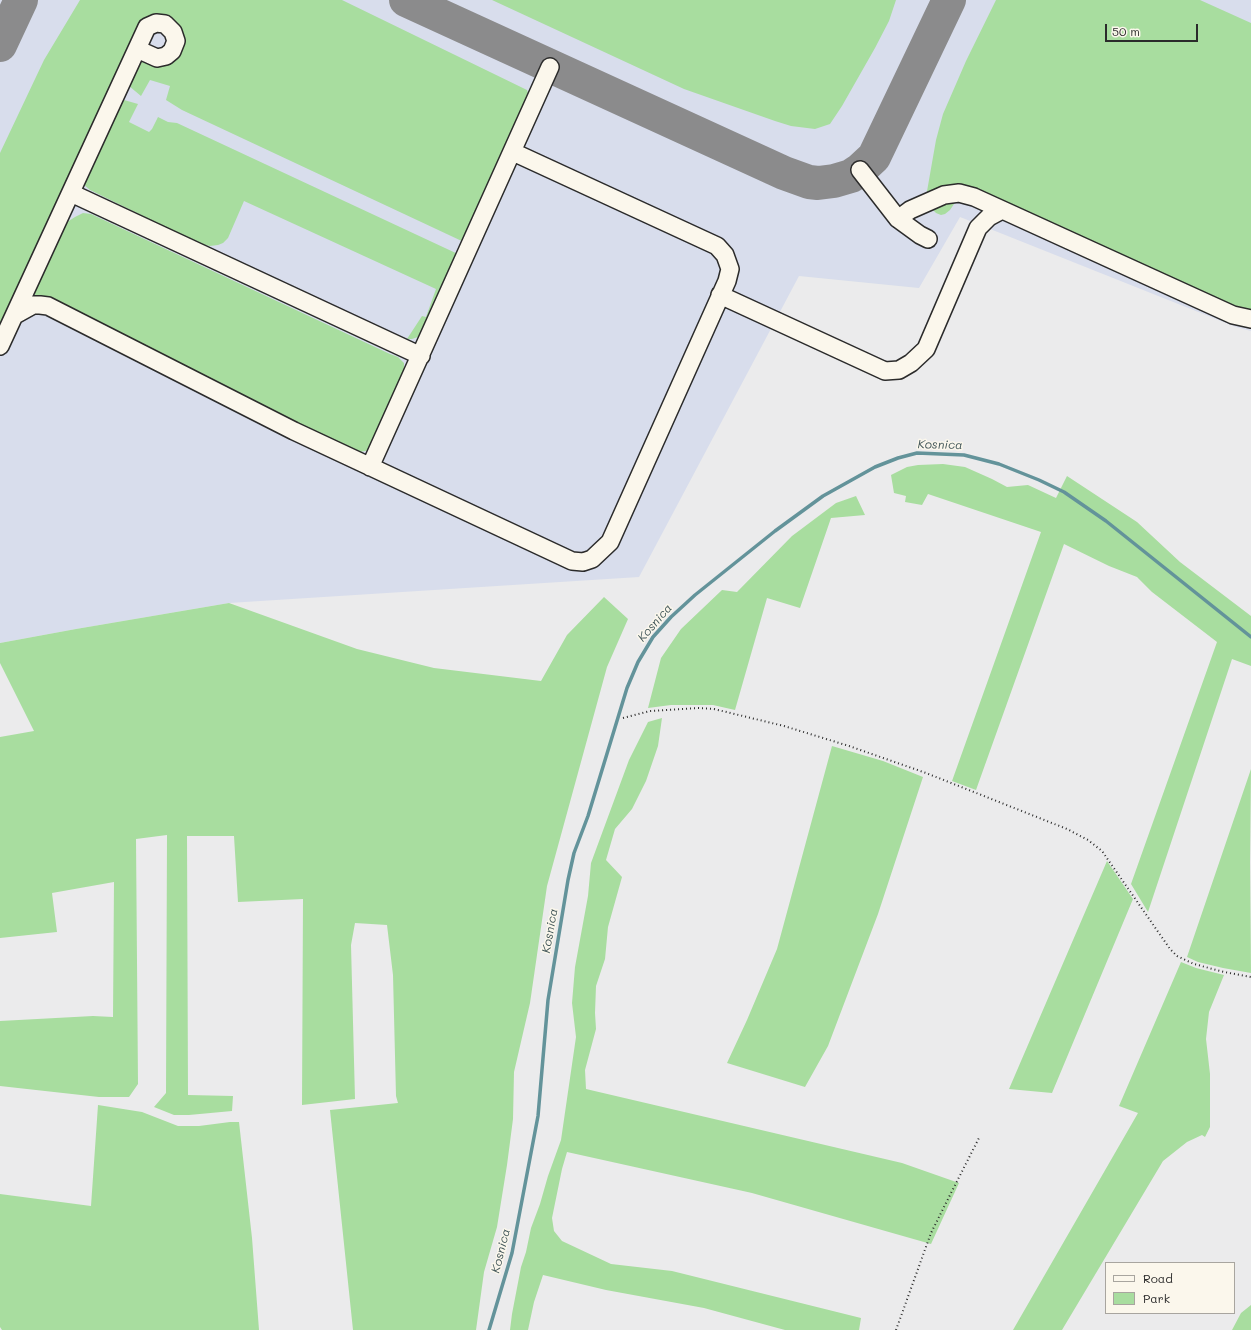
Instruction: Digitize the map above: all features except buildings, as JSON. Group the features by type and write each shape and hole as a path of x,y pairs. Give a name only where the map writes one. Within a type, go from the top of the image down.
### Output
{"lane":[{"path":"0,346 137,49"},
{"path":"370,467 550,67"},
{"path":"15,315 33,305 40,304 48,306 294,431 572,561 583,562 592,559 610,542 727,281 730,269 725,255 717,246 513,152"},
{"path":"860,170 898,219 928,239"},
{"path":"71,193 421,356"},
{"path":"898,219 910,210 944,195 959,193 974,197 1249,320"},
{"path":"720,295 885,371 899,370 912,363 926,349 978,228 989,217 1002,210"}],"path":[{"path":"623,718 650,711 698,708 714,709 784,726 849,746 926,773 1068,829 1088,840 1102,851 1123,879 1170,949 1177,956 1206,968 1251,977"},
{"path":"896,1330 931,1233 980,1136"}],"shaded area":[{"path":"0,0 1251,0 1251,331 1236,327 960,217 919,288 799,276 639,577 229,603 0,643"}],"green space":[{"path":"80,0 342,0 527,90 529,96 466,243 182,110 166,100 170,86 150,80 141,96 129,86 133,67 141,62 165,65 179,58 183,46 178,29 143,21 0,325 0,153 44,60"},
{"path":"492,0 896,0 889,21 842,106 830,124 815,129 791,126 684,89"},
{"path":"996,0 1200,0 1251,23 1251,314 976,193 926,197 936,140 943,114 966,61"},
{"path":"124,100 138,104 129,122 149,132 158,117 168,122 177,123 460,255 425,328 418,337 407,339 422,316 426,317 436,289 244,201 228,238 223,243 210,246 200,244 90,190 83,184 116,102"},
{"path":"958,198 950,210 945,214 941,215 932,209"},
{"path":"83,213 91,214 398,357 404,363 404,373 372,445 366,451 359,452 348,449 38,298 32,291 64,224"},
{"path":"943,464 965,467 1007,487 1028,485 1056,498 1067,476 1137,522 1180,562 1251,616 1251,666 1232,659 1148,912 1131,884 1217,642 1152,592 1137,577 1109,566 1064,544 976,790 952,781 1041,532 928,494 922,505 905,502 906,496 894,493 891,475 907,467"},
{"path":"856,496 865,515 831,518 800,608 767,598 735,710 713,705 671,705 648,708 661,658 681,629 722,590 737,592 792,536 836,503"},
{"path":"604,597 628,619 607,667 547,886 530,1003 514,1072 513,1119 507,1165 497,1227 484,1272 476,1330 353,1330 330,1110 398,1103 396,1096 393,975 387,925 355,923 351,945 355,1099 302,1105 303,899 238,902 234,836 187,836 188,1095 233,1096 232,1111 174,1115 154,1107 166,1093 167,835 136,839 138,1084 129,1097 99,1097 0,1086 0,1021 93,1016 113,1017 114,882 52,893 57,932 0,938 0,737 34,731 0,663 0,643 229,603 357,649 434,668 541,681 567,635"},
{"path":"662,718 658,746 646,781 632,809 615,829 606,860 622,877 608,927 605,959 596,986 596,1029 585,1070 586,1089 902,1163 959,1183 931,1244 752,1193 567,1152 552,1218 554,1231 562,1241 611,1264 672,1271 861,1318 859,1330 785,1330 704,1308 606,1290 543,1275 534,1302 528,1330 510,1330 521,1267 531,1228 561,1140 576,1037 572,1003 575,967 588,896 591,863 629,760 648,722"},
{"path":"832,746 883,761 923,777 878,914 828,1046 805,1087 727,1063 777,949"},
{"path":"1251,769 1251,973 1198,962 1187,957"},
{"path":"1107,861 1133,899 1052,1093 1009,1089"},
{"path":"1181,962 1196,968 1224,975 1209,1012 1206,1039 1210,1074 1210,1127 1205,1137 1202,1135 1187,1142 1163,1161 1062,1330 1013,1330 1138,1113 1119,1106"},
{"path":"98,1105 142,1112 178,1126 199,1126 239,1122 252,1238 259,1330 2,1330 0,1327 0,1194 91,1206"},
{"path":"1251,1305 1251,1330 1232,1330 1241,1313"}],"waterway":[{"name":"Kosnica","path":"489,1330 512,1253 538,1116 548,1000 568,880 574,853 588,816 627,688 638,662 653,637 671,617 695,595 775,531 823,496 875,467 898,458 917,453 964,455 999,464 1064,492 1106,521 1251,637"}],"taxiway":[{"path":"0,45 21,0"},
{"path":"406,0 784,173 809,182 818,183 834,181 851,176 874,157 949,0"}]}
